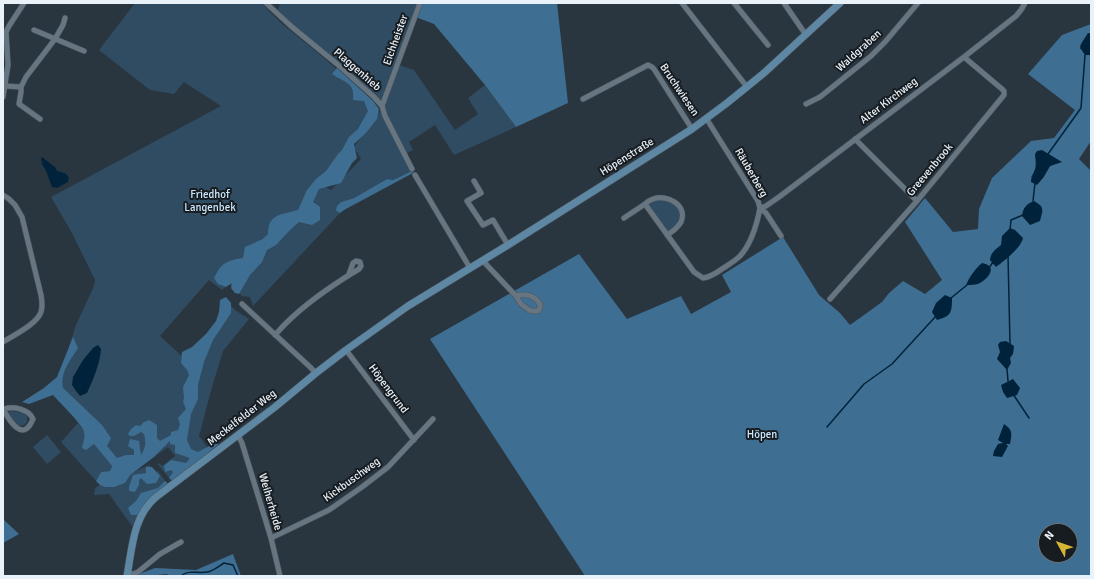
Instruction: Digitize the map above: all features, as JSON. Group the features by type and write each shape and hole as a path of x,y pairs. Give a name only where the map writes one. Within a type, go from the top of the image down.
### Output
{"main road":[{"name":"Höpenstraße","path":"408,306 483,261 692,129 747,87 840,3"},
{"name":"Meckelfelder Weg","path":"127,574 141,514 158,495 275,407 346,350 408,306"}],"street":[{"path":"3,97 8,65 5,48 7,29 24,3"},
{"name":"Plaggenhieb","path":"266,3 292,27 337,64 382,106 385,116 414,172 470,268"},
{"name":"Eichheister","path":"382,106 420,3"},
{"path":"682,3 747,87"},
{"path":"734,3 768,45"},
{"path":"784,3 806,35"},
{"name":"Waldgraben","path":"806,104 820,97 871,56 918,3"},
{"name":"Alter Kirchweg","path":"760,208 772,202 964,57 1016,16 1025,3"},
{"path":"40,120 19,104 21,86 26,77 55,39 63,26 65,18"},
{"path":"34,30 84,51"},
{"name":"Greevenbrook","path":"830,299 917,201 1004,95 1004,91 1002,89 964,57"},
{"name":"Bruchwiesen","path":"583,99 648,65 654,69 692,129"},
{"path":"5,86 21,86"},
{"name":"Räuberberg","path":"706,118 758,201 760,208 766,213 781,236"},
{"path":"855,140 917,201"},
{"path":"474,181 481,193 468,201 483,225 493,220 508,245"},
{"path":"3,195 12,201 22,217 41,295 42,306 37,318 3,342"},
{"path":"624,218 653,199 670,199 681,209 682,214 680,222 675,229 667,235"},
{"path":"644,204 694,272 703,278 709,277 740,256 754,230 760,208"},
{"path":"483,261 516,296 521,304 533,312 538,311 540,308 538,300 530,295 521,294 516,296"},
{"path":"275,335 302,308 322,292 349,274"},
{"path":"242,304 316,373"},
{"name":"Höpengrund","path":"346,350 414,440"},
{"path":"8,408 26,411 32,416 32,423 26,429 18,429 12,425 3,409 8,408"},
{"name":"Kickbuschweg","path":"270,538 329,510 362,487 388,467 433,420"},
{"name":"Weiherheide","path":"238,435 242,443 280,576"},
{"name":"Meckelfelder Weg","path":"127,574 138,572 160,554 181,542"}],"green space":[{"name":"Friedhof Langenbek","path":"135,3 261,3 281,23 371,99 377,108 324,186 331,190 361,159 354,147 384,106 399,65 414,70 455,130 478,114 468,98 485,85 516,127 454,155 435,125 409,142 413,150 403,155 412,171 393,180 387,179 354,198 341,202 336,211 340,213 253,306 250,297 242,296 229,283 222,290 209,280 160,336 198,371 208,344 231,306 249,319 223,351 212,387 199,436 211,452 172,482 158,464 159,463 162,466 175,456 168,447 154,457 182,430 127,475 149,465 155,472 158,471 168,485 139,516 132,526 109,494 94,495 95,488 101,484 125,476 56,387 76,325 94,286 95,280 72,233 51,197 221,106 184,82 174,94 150,90 99,50"},
{"path":"280,3 418,3 381,102 292,24 278,10"},
{"path":"418,3 557,3 568,103 516,127 485,85 434,24 413,16"},
{"name":"Höpen","path":"1091,24 1091,34 1088,33 1080,46 1080,49 1091,55 1091,141 1079,159 1091,171 1091,576 585,576 430,339 579,254 627,319 681,296 691,314 731,292 722,275 783,237 819,295 840,313 850,325 882,302 889,293 903,281 925,294 942,280 905,222 925,198 953,232 978,229 979,209 992,178 1031,141 1054,138 1075,110 1028,74 1062,35","holes":["1035,154 1061,162 1050,166 1043,178 1031,177 1036,166"]},
{"path":"337,68 373,101 379,109 377,119 365,134 354,144 357,158 352,163 341,183 319,189 313,202 320,207 320,220 312,225 299,222 276,245 267,250 262,262 250,275 239,294 235,293 231,288 232,283 226,287 218,284 214,278 222,265 228,261 243,258 245,247 263,239 268,234 270,222 273,218 281,214 298,210 307,190 316,179 326,171 342,150 349,137 358,129 368,111 364,101 353,100 351,86 332,74"},
{"path":"412,171 413,173 340,213 336,211 337,206 341,202 354,198 387,179 393,180"},
{"path":"653,199 670,200 680,208 680,222 667,235 645,204"},
{"path":"226,297 231,303 231,313 213,340 204,362 198,385 198,399 191,414 187,440 191,449 198,452 213,444 219,444 173,481 169,478 173,472 171,470 165,472 164,466 171,460 186,463 190,458 175,453 175,445 170,444 170,441 154,457 130,475 125,483 114,487 105,487 100,485 96,481 101,472 110,471 112,466 94,444 86,450 82,448 84,436 83,429 53,395 29,404 22,402 44,388 57,377 73,337 78,348 64,372 62,382 63,388 102,425 111,438 107,446 117,458 126,455 134,455 134,450 128,446 130,439 139,441 141,455 145,444 144,434 141,432 134,436 130,436 128,434 136,425 140,426 149,420 157,425 157,438 160,441 171,435 171,432 178,430 180,424 178,418 186,409 183,402 183,387 189,375 181,363 182,352 192,347 206,334 216,321 219,312 220,300"},
{"path":"10,411 24,413 27,416 27,422 24,425 19,426 14,423 7,413"},
{"path":"78,423 84,433 83,444 94,443 112,466 110,471 101,472 96,481 61,442"},
{"path":"47,435 61,452 47,464 33,447"},
{"path":"146,467 152,467 160,476 156,483 147,484 141,478 135,492 129,491 133,475 146,473"},
{"path":"165,481 170,485 137,515 131,515 128,508 136,501 141,493 158,488"},
{"path":"3,519 19,534 3,543"},
{"path":"233,554 241,576 169,576 167,574 156,576 134,576 155,568 196,570"}],"shaded area":[{"path":"1088,33 1091,34 1091,55 1085,55 1081,48 1081,44"},
{"path":"1042,150 1062,162 1050,166 1037,185 1031,182 1031,179 1036,168 1035,154 1037,151"},
{"path":"42,157 55,167 57,171 67,175 69,179 68,182 57,188 52,187 42,164"},
{"path":"1034,201 1042,207 1042,211 1040,221 1030,225 1022,216 1025,207"},
{"path":"1010,228 1015,230 1023,238 1022,242 1008,258 996,267 990,260 991,255 1001,245 1002,236"},
{"path":"982,263 990,267 991,269 989,275 978,284 966,285 973,273"},
{"path":"945,295 952,298 952,307 948,315 937,320 932,312 936,303"},
{"path":"1006,341 1014,346 1013,354 1010,358 1011,363 1007,370 997,359 1000,352 998,345 1000,342"},
{"path":"98,345 101,349 96,372 87,393 80,396 72,385 73,377 83,360 93,348"},
{"path":"1013,379 1020,388 1017,395 1007,398 1001,385"},
{"path":"1004,424 1011,432 1010,444 1006,444 1008,446 1002,457 993,456 998,444 1003,443 998,440"}],"waterway":[{"path":"1048,154 1081,108 1085,55"},
{"path":"1033,201 1035,183"},
{"path":"1010,230 1011,220 1023,215"},
{"path":"1008,255 1010,344"},
{"path":"989,268 993,262"},
{"path":"951,298 967,285"},
{"path":"827,427 864,384 892,364 936,316"},
{"path":"1007,369 1008,381"},
{"path":"1013,394 1029,418"},
{"path":"181,576 190,572 214,570 224,563 233,565 238,576"}]}
